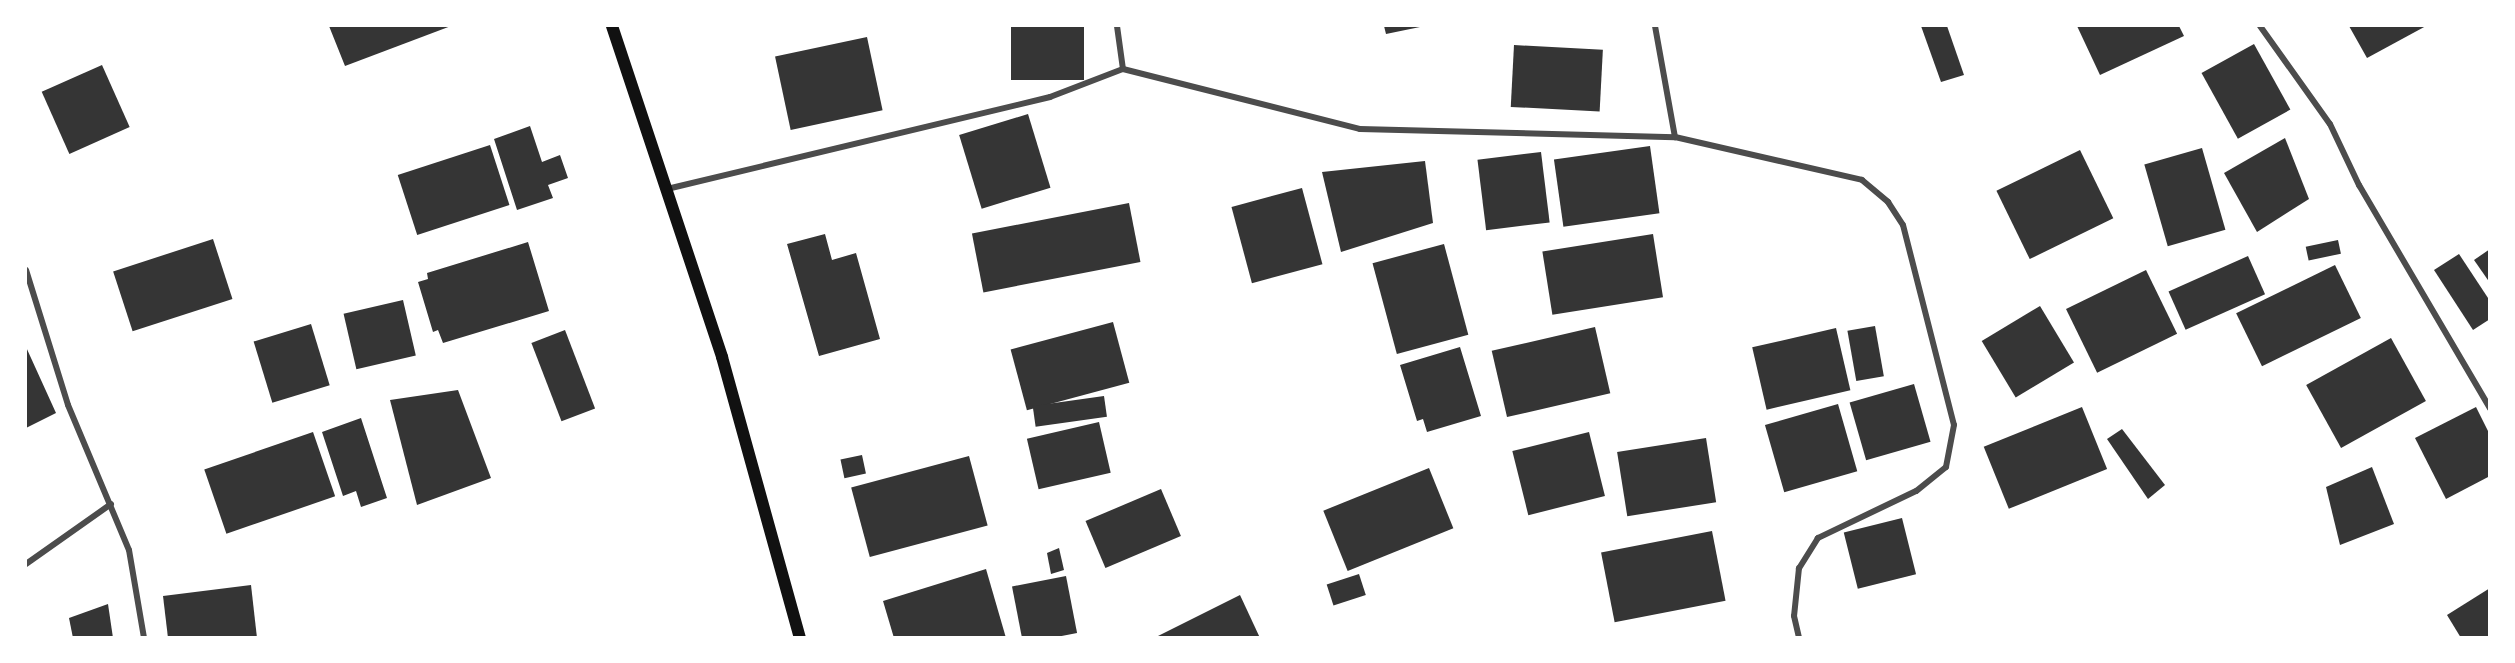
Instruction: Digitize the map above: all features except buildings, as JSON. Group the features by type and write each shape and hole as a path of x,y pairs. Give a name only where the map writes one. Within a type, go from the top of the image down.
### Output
{"main road":[{"path":"612,26 722,357 800,638"}],"street":[{"path":"1117,26 1123,69"},
{"path":"1655,26 1675,137"},
{"path":"2262,27 2330,124 2359,185 2490,408"},
{"path":"667,189 1050,97 1123,69 1360,129 1675,137 1862,180 1888,202 1903,225 1954,425 1946,467 1916,490 1818,538 1799,568 1794,616 1799,638"},
{"path":"26,270 68,405 129,549 144,638"},
{"path":"26,564 111,504"}]}
